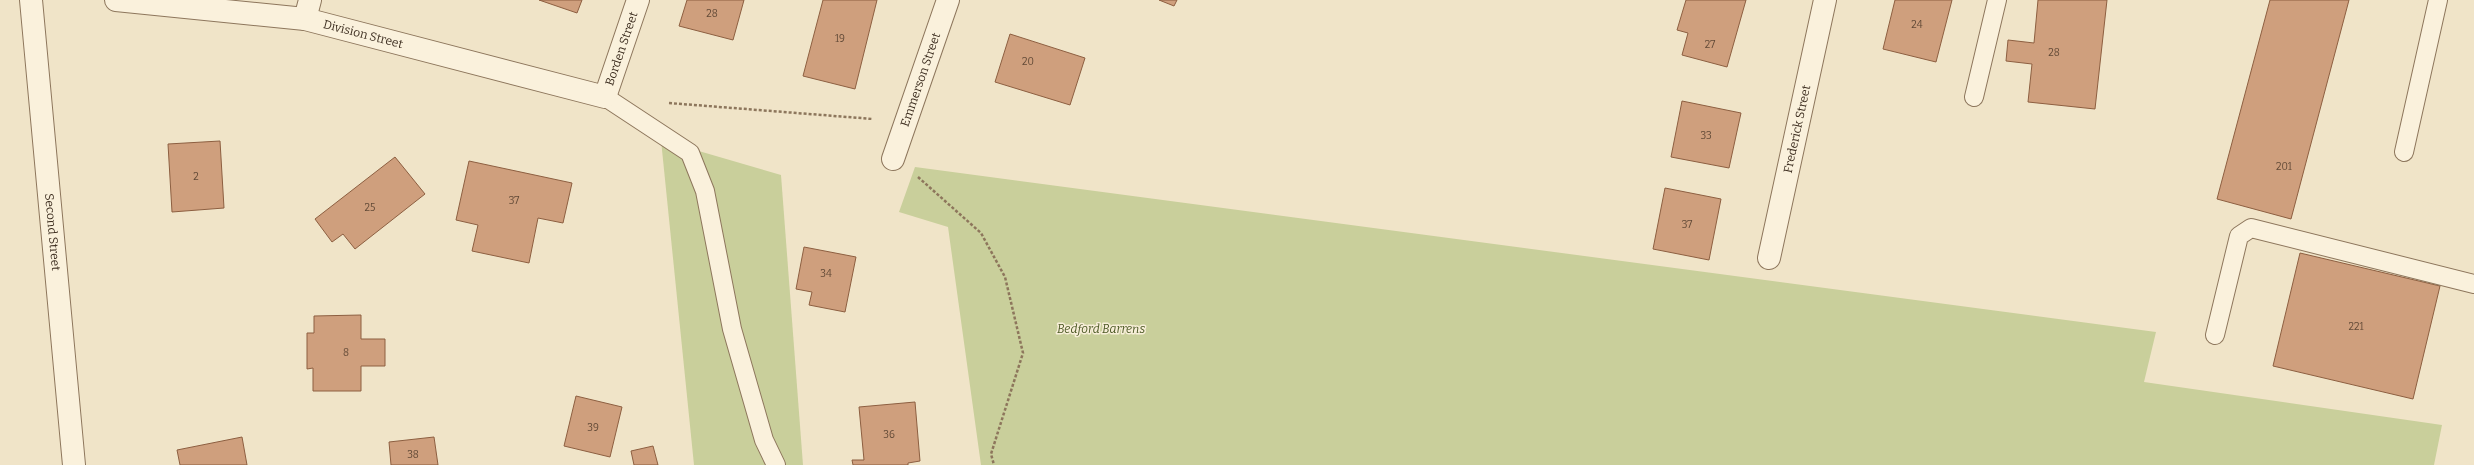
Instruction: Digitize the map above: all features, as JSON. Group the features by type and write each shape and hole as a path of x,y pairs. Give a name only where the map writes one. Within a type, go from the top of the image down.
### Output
{"street":[{"name":"Second Street","path":"31,0 74,465"},
{"name":"Division Street","path":"116,0 307,10 605,97"},
{"name":"Borden Street","path":"605,97 638,0"},
{"name":"Emmerson Street","path":"893,159 948,0"},
{"name":"Frederick Street","path":"1768,258 1825,0"}],"lane":[{"path":"1974,97 1997,0"},
{"path":"2404,152 2438,0"},
{"path":"605,97 690,153 705,191 732,329 764,440 776,465"},
{"path":"2215,336 2239,236 2251,228 2474,284"}],"path":[{"path":"660,102 906,122"},
{"path":"893,159 925,182 981,233 1005,277 1023,353 991,454 994,465"}],"green space":[{"path":"661,140 781,175 803,465 694,465"},
{"name":"Bedford Barrens","path":"915,167 2156,332 2144,382 2442,425 2434,465 981,465 948,227 899,212"}],"building":[{"path":"539,0 582,0 577,13"},
{"path":"687,0 744,0 733,40 679,26"},
{"path":"823,0 877,0 855,89 803,76"},
{"path":"1159,0 1177,0 1174,6"},
{"path":"1686,0 1746,0 1727,67 1682,55 1688,33 1677,30"},
{"path":"1895,0 1952,0 1936,62 1883,49"},
{"path":"2038,0 2107,0 2095,109 2028,102 2032,64 2006,61 2008,40 2034,43"},
{"path":"2270,0 2349,0 2291,219 2217,199"},
{"path":"1010,34 1085,58 1070,105 995,82"},
{"path":"1682,101 1741,113 1729,168 1671,157"},
{"path":"220,141 224,208 172,212 168,144"},
{"path":"395,157 425,194 355,249 343,234 332,242 315,219"},
{"path":"469,161 572,183 563,223 538,218 529,263 472,251 478,225 456,220"},
{"path":"1665,188 1721,199 1709,260 1653,249"},
{"path":"804,247 856,257 845,312 809,305 812,292 796,289"},
{"path":"2300,253 2440,286 2413,399 2273,366"},
{"path":"361,315 361,339 385,339 385,366 361,366 361,391 313,391 313,368 307,369 307,333 314,333 314,316"},
{"path":"576,396 622,407 610,457 564,446"},
{"path":"915,402 920,461 908,463 908,465 853,465 852,460 864,460 859,407"},
{"path":"242,437 247,465 180,465 177,450"},
{"path":"434,437 438,465 391,465 389,442"},
{"path":"653,446 658,465 634,465 631,451"}]}
